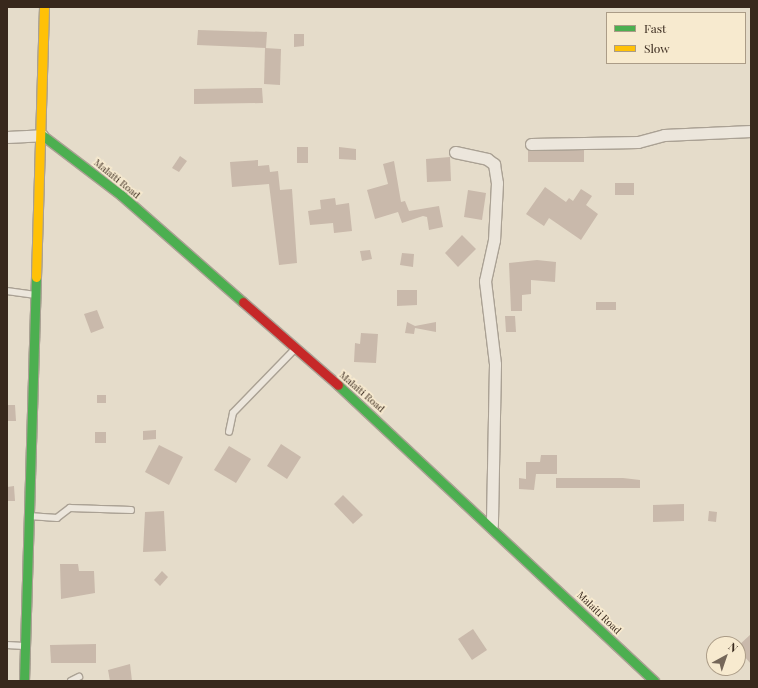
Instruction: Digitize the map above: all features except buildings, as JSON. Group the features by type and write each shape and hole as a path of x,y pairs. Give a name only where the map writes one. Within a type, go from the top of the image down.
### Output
{"street":[{"path":"24,681 42,135 44,7"},
{"path":"531,144 638,142 664,135 751,131"},
{"path":"7,137 42,135"},
{"name":"Malaiti Road","path":"42,135 121,195 296,348 492,525 654,681"},
{"path":"455,152 487,158 494,164 498,182 494,240 485,281 495,364 492,525"}],"lane":[{"path":"7,291 37,295"},
{"path":"229,432 233,413 296,348"},
{"path":"29,516 57,518 70,508 131,510"},
{"path":"7,645 24,646"},
{"path":"71,681 79,677"}],"traffic: fast":[{"path":"42,135 121,195 243,302"},
{"path":"24,681 36,277"},
{"path":"338,385 654,681"}],"traffic: slow":[{"path":"36,277 44,7"}],"traffic: jam":[{"path":"243,302 338,385"}]}
